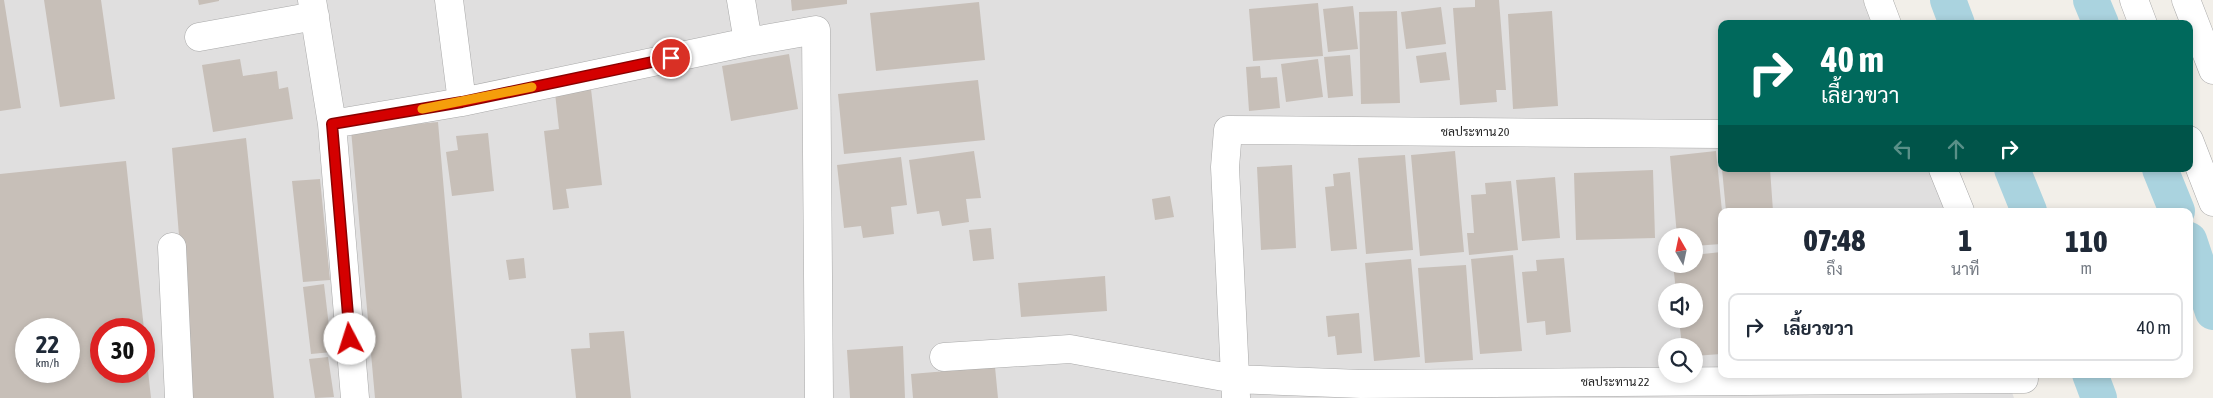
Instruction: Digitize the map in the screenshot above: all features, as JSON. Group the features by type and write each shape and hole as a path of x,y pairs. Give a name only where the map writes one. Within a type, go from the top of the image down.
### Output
{"street":[{"path":"449,0 462,102"},
{"path":"741,0 748,42"},
{"path":"1878,0 1886,20"},
{"path":"2134,0 2142,20"},
{"path":"2186,0 2213,70"},
{"path":"199,37 314,8 332,124 355,398"},
{"path":"332,124 462,102 748,42 816,30 819,398"},
{"name":"ชลประทาน 20","path":"1236,389 1225,166 1228,130 1718,134"},
{"path":"2193,150 2213,202"},
{"path":"1944,172 1959,208"},
{"path":"172,247 179,398"},
{"name":"ชลประทาน 22","path":"944,357 1070,349 1236,389 1370,384 2025,384"}],"shaded area":[{"path":"0,0 1863,0 1870,20 1718,20 1718,172 1930,172 1945,208 1718,208 1718,378 2007,378 2014,398 0,398"}],"building":[{"path":"0,0 4,0 21,108 0,111"},
{"path":"44,0 101,0 115,99 60,107"},
{"path":"198,0 219,0 219,1 199,5"},
{"path":"791,0 847,0 847,4 792,11"},
{"path":"1475,0 1499,0 1506,90 1496,90 1497,102 1460,105 1453,8 1475,7"},
{"path":"979,2 985,60 876,71 870,13"},
{"path":"1318,3 1323,56 1253,61 1249,9"},
{"path":"1353,6 1358,49 1328,52 1323,9"},
{"path":"1441,7 1446,44 1406,49 1401,12"},
{"path":"1397,11 1400,103 1361,104 1359,12"},
{"path":"1552,11 1558,106 1513,109 1508,14"},
{"path":"1446,52 1450,80 1420,83 1416,56"},
{"path":"789,54 798,109 731,121 722,66"},
{"path":"1350,55 1353,96 1328,98 1324,57"},
{"path":"240,59 243,76 277,71 279,89 288,87 293,119 213,132 202,65"},
{"path":"1318,59 1323,97 1286,102 1281,64"},
{"path":"1260,66 1261,78 1277,77 1280,108 1249,111 1246,67"},
{"path":"978,80 985,140 844,154 838,94"},
{"path":"591,89 602,185 566,189 569,208 553,210 544,131 559,129 555,93"},
{"path":"438,122 462,398 375,398 351,130"},
{"path":"488,133 494,191 452,196 446,152 458,150 456,136"},
{"path":"246,138 274,398 192,398 172,148"},
{"path":"974,151 981,198 966,199 969,222 942,226 939,211 917,214 909,160"},
{"path":"1455,151 1464,252 1420,256 1411,155"},
{"path":"1716,151 1722,208 1718,208 1718,244 1703,245 1703,228 1676,228 1670,156"},
{"path":"1405,155 1413,250 1366,254 1358,158"},
{"path":"901,157 907,205 891,207 894,234 863,238 861,226 844,228 837,165"},
{"path":"126,161 143,318 90,318 90,383 149,383 151,398 0,398 0,174"},
{"path":"1292,165 1296,248 1261,250 1257,167"},
{"path":"1653,170 1655,238 1576,240 1574,173"},
{"path":"1350,172 1357,249 1331,251 1325,187 1334,186 1333,174"},
{"path":"1722,172 1770,172 1773,208 1726,208"},
{"path":"1555,177 1560,238 1522,241 1516,180"},
{"path":"320,179 330,280 303,282 292,181"},
{"path":"1511,181 1518,250 1469,255 1467,233 1474,233 1471,195 1486,194 1485,183"},
{"path":"1170,196 1174,217 1155,220 1152,199"},
{"path":"991,228 994,259 973,261 969,230"},
{"path":"1718,252 1718,354 1703,355 1703,338 1681,338 1680,328 1703,328 1703,283 1675,283 1674,273 1703,273 1703,254"},
{"path":"1513,255 1522,351 1480,354 1471,259"},
{"path":"524,258 526,278 509,280 506,260"},
{"path":"1564,258 1571,332 1546,335 1545,321 1527,323 1522,272 1537,271 1536,260"},
{"path":"1411,259 1420,357 1374,361 1365,263"},
{"path":"1466,265 1473,360 1425,363 1418,268"},
{"path":"1105,276 1107,311 1021,317 1018,283"},
{"path":"324,284 332,352 311,354 303,287"},
{"path":"1359,313 1362,353 1337,355 1335,336 1328,337 1326,316"},
{"path":"624,331 631,398 576,398 571,349 590,348 589,333"},
{"path":"903,346 905,398 850,398 847,350"},
{"path":"328,357 334,397 315,398 309,359"},
{"path":"995,367 998,398 913,398 911,374"}],"waterway":[{"path":"1948,0 1956,20"},
{"path":"2091,0 2099,20"},
{"path":"2013,172 2028,208"},
{"path":"2161,172 2176,208"},
{"path":"2193,252 2213,312"},
{"path":"2092,378 2099,398"}],"slow traffic":[{"path":"422,109 532,87"}],"route":[{"path":"350,339 332,124 462,102 671,58"}]}
